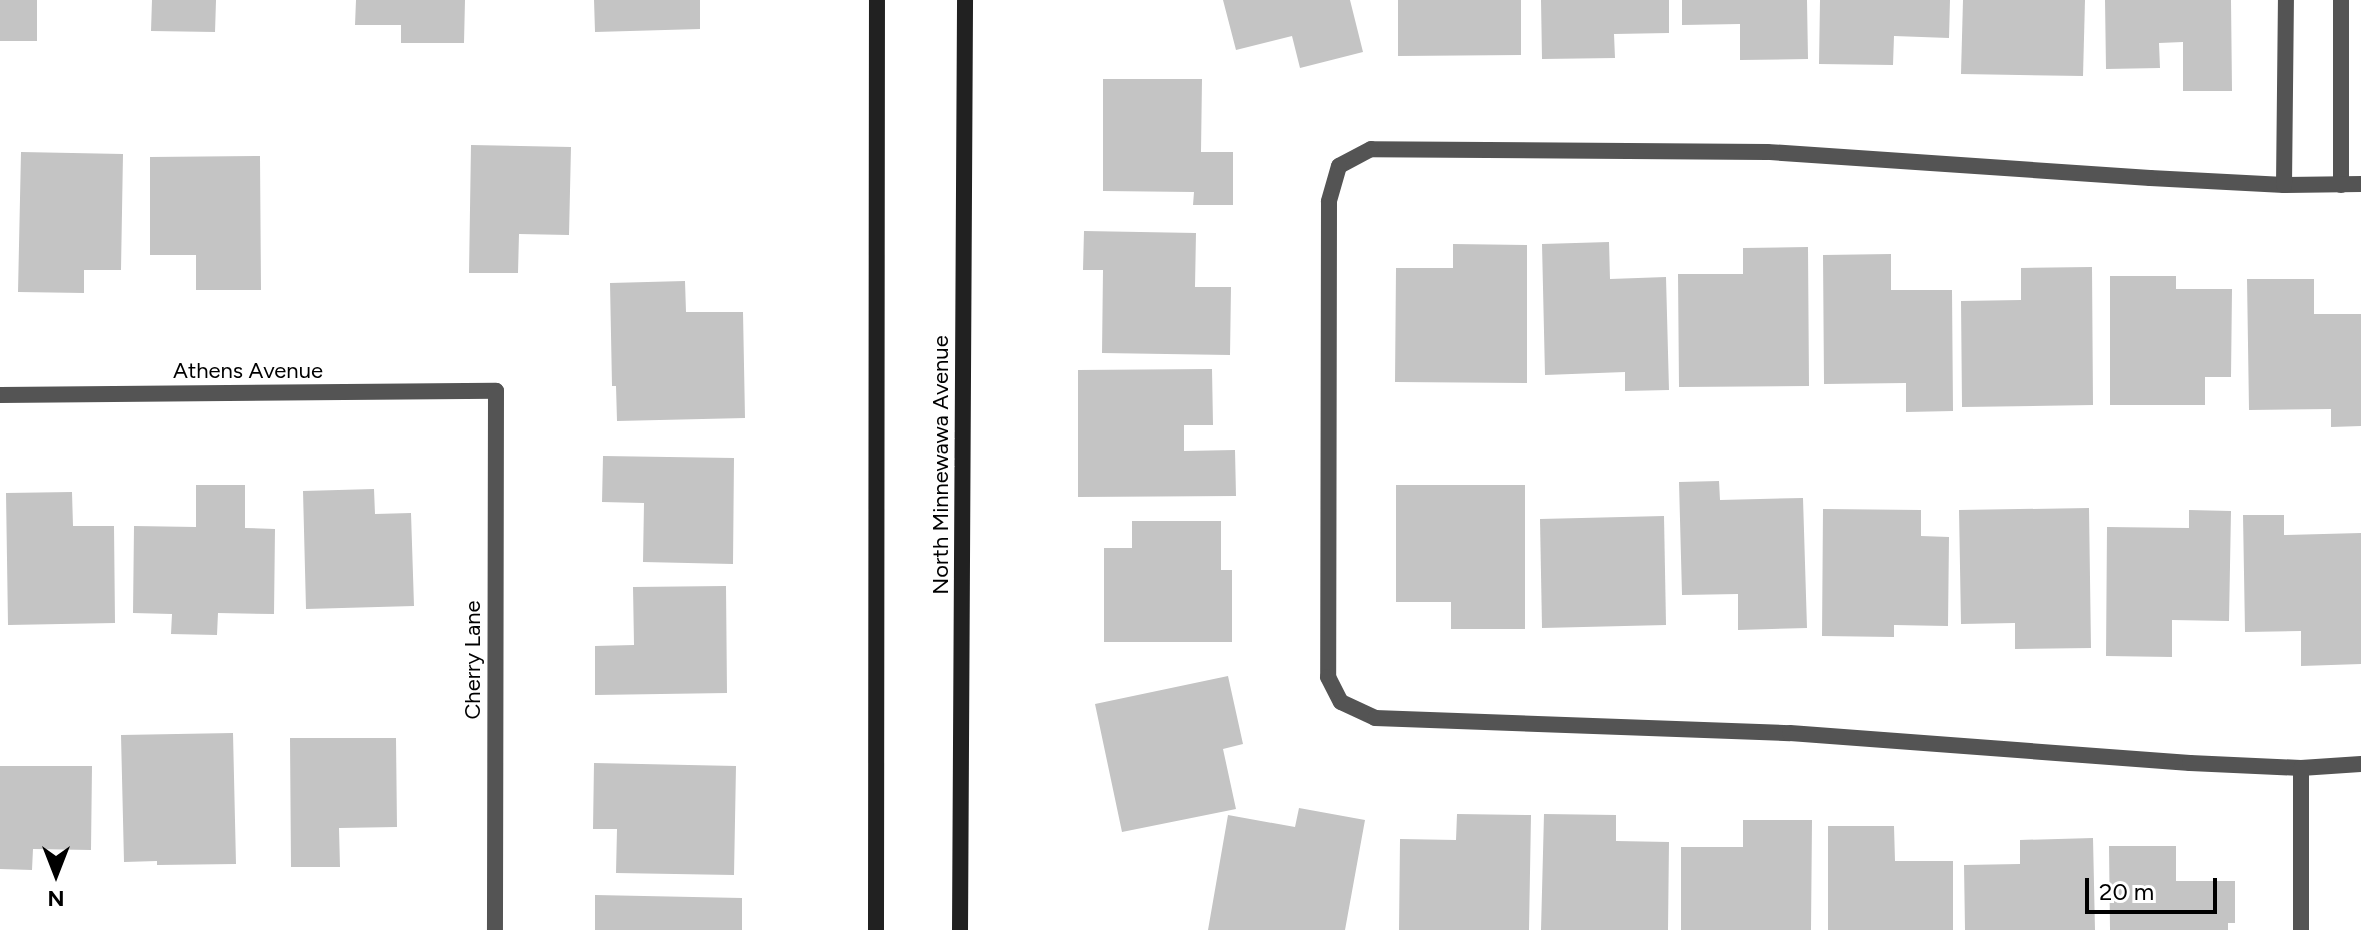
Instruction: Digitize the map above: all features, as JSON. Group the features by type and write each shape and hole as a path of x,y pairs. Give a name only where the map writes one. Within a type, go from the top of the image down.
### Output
{"main road":[{"path":"876,930 877,0"},
{"name":"North Minnewawa Avenue","path":"960,930 965,0"}],"street":[{"path":"2284,185 2286,0"},
{"path":"2341,0 2341,185"},
{"path":"2361,184 2284,185 1767,152 1371,149 1339,166 1329,202 1328,677 1341,702 1375,718 1790,733 2301,768 2361,764"},
{"name":"Athens Avenue","path":"0,395 496,391"},
{"name":"Cherry Lane","path":"495,930 496,391"},
{"path":"2301,768 2301,930"}],"building":[{"path":"0,0 37,0 37,41 0,41"},
{"path":"152,0 216,0 215,32 151,31"},
{"path":"356,0 465,0 464,43 401,43 401,25 355,25"},
{"path":"594,0 700,0 700,29 595,32"},
{"path":"1223,0 1350,0 1363,52 1300,68 1292,36 1236,50"},
{"path":"1398,0 1521,0 1521,55 1398,56"},
{"path":"1541,0 1669,0 1669,33 1614,34 1615,58 1542,59"},
{"path":"1682,0 1807,0 1808,59 1740,60 1740,24 1682,25"},
{"path":"1820,0 1950,0 1949,38 1894,36 1893,65 1819,64"},
{"path":"1963,0 2085,0 2083,76 1961,74"},
{"path":"2105,0 2231,0 2232,91 2183,91 2183,42 2159,43 2160,68 2106,69"},
{"path":"1103,79 1202,79 1201,152 1233,152 1233,205 1193,205 1194,192 1103,191"},
{"path":"471,145 571,147 569,235 519,234 518,273 469,273"},
{"path":"21,152 123,154 121,270 84,270 84,293 18,292"},
{"path":"260,156 261,290 196,290 196,255 150,255 150,157"},
{"path":"1084,231 1196,233 1195,287 1231,287 1230,355 1102,353 1103,270 1083,270"},
{"path":"1609,242 1610,279 1666,277 1669,390 1625,391 1625,372 1545,375 1542,244"},
{"path":"1453,244 1527,245 1527,383 1395,382 1396,268 1453,268"},
{"path":"1808,247 1809,386 1679,387 1678,274 1743,274 1743,248"},
{"path":"1891,254 1891,290 1952,290 1953,411 1906,412 1906,383 1824,384 1823,255"},
{"path":"2092,267 2093,405 1962,407 1961,301 2021,300 2021,268"},
{"path":"2110,276 2176,276 2176,289 2232,289 2231,377 2205,377 2205,405 2110,405"},
{"path":"2247,279 2314,279 2314,314 2361,314 2361,426 2331,427 2331,409 2249,410"},
{"path":"685,281 686,312 743,312 745,418 617,421 616,386 612,386 610,283"},
{"path":"1212,369 1213,425 1184,425 1184,451 1235,450 1236,496 1078,497 1078,370"},
{"path":"603,456 734,458 733,564 643,562 644,503 602,502"},
{"path":"1719,481 1720,500 1803,498 1807,628 1738,630 1738,594 1682,595 1679,482"},
{"path":"196,485 245,485 245,528 275,529 274,614 218,613 217,635 171,634 172,614 133,613 134,526 196,527"},
{"path":"1396,485 1525,485 1525,629 1451,629 1451,602 1396,602"},
{"path":"374,489 375,514 411,513 414,606 306,609 303,491"},
{"path":"72,492 73,526 114,526 115,623 8,625 6,493"},
{"path":"2089,508 2091,648 2015,649 2015,623 1961,624 1959,510"},
{"path":"1823,509 1921,510 1921,536 1949,537 1948,626 1894,625 1894,637 1822,636"},
{"path":"2189,510 2231,511 2229,621 2172,620 2172,657 2106,656 2107,527 2189,528"},
{"path":"2243,515 2284,515 2284,535 2361,533 2361,664 2301,666 2301,631 2245,632"},
{"path":"1664,516 1666,625 1542,628 1540,519"},
{"path":"1132,521 1221,521 1221,570 1232,570 1232,642 1104,642 1104,548 1132,548"},
{"path":"726,586 727,693 595,695 595,646 634,645 633,587"},
{"path":"1228,676 1243,744 1223,749 1236,809 1122,832 1095,704"},
{"path":"233,733 236,864 157,865 157,861 124,862 121,735"},
{"path":"290,738 396,738 397,827 339,828 340,867 291,867"},
{"path":"594,763 736,766 734,875 616,873 617,829 593,829"},
{"path":"0,766 92,766 91,850 33,849 32,870 0,869"},
{"path":"1299,808 1365,820 1345,930 1208,930 1228,815 1295,827"},
{"path":"1457,814 1531,815 1529,930 1399,930 1400,839 1456,840"},
{"path":"1544,814 1616,815 1616,841 1669,842 1668,930 1541,930"},
{"path":"1743,820 1812,820 1811,930 1681,930 1681,847 1743,847"},
{"path":"1828,826 1894,826 1895,861 1953,861 1953,930 1828,930"},
{"path":"2093,838 2095,930 1965,930 1964,865 2020,864 2020,840"},
{"path":"2109,846 2176,846 2176,881 2235,881 2235,923 2228,923 2228,930 2110,930"},
{"path":"595,895 742,898 742,930 595,930"}]}
